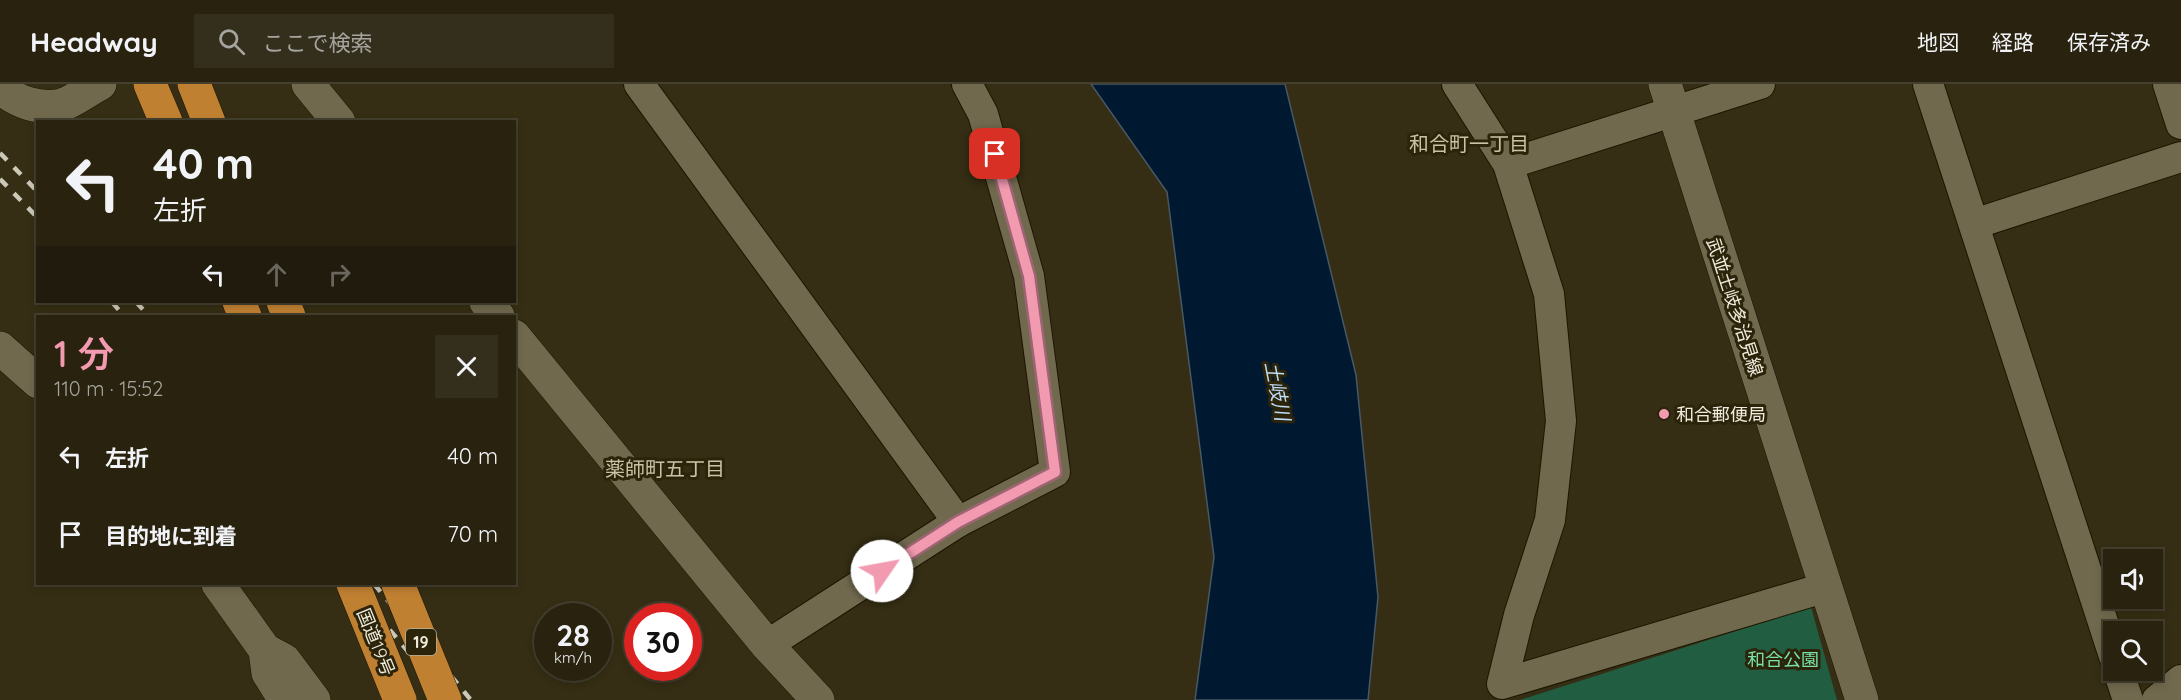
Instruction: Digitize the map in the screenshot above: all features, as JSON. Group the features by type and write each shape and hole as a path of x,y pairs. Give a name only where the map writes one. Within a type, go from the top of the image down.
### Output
{"highway":[{"path":"150,84 165,120"},
{"path":"194,84 208,120"},
{"name":"国道19号","path":"353,585 400,700"},
{"name":"19","path":"398,585 445,700"}],"main road":[{"path":"0,86 9,96 33,105 62,105 100,84"},
{"path":"308,84 337,120"},
{"name":"武並土岐多治見線","path":"1669,97 1862,700"},
{"path":"487,303 497,315"},
{"path":"516,338 767,645 818,700"},
{"path":"0,348 36,380"},
{"path":"219,585 265,650 284,660 314,700"},
{"path":"265,650 268,673 285,700"}],"street":[{"path":"639,84 958,522"},
{"path":"767,645 958,522 1055,472 1029,276 983,114 967,84"},
{"path":"1457,84 1509,164 1549,294 1561,421 1550,520 1519,615 1502,684 1827,587"},
{"path":"1509,164 1669,97 1760,84"},
{"path":"1928,84 2103,622"},
{"path":"2168,84 2181,124"},
{"path":"1974,224 2181,157"},
{"path":"2157,700 2181,680"},
{"path":"2122,681 2128,700"}],"green space":[{"name":"和合公園","path":"1811,607 1837,700 1520,700"}],"water":[{"name":"土岐川","path":"1091,84 1285,84 1356,375 1378,597 1368,700 1195,700 1214,557 1167,192"}],"railway":[{"path":"0,153 36,190"},
{"path":"0,179 36,216"},
{"path":"113,303 123,315"},
{"path":"137,303 148,315"},
{"path":"352,585 449,700"},
{"path":"375,585 471,700"}],"place":[{"name":"和合郵便局","path":"1664,414"}],"district":[{"name":"和合町一丁目","path":"1469,143"},
{"name":"薬師町五丁目","path":"665,468"}],"route":[{"path":"882,571 958,522 1055,472 1029,276 995,154"}]}
